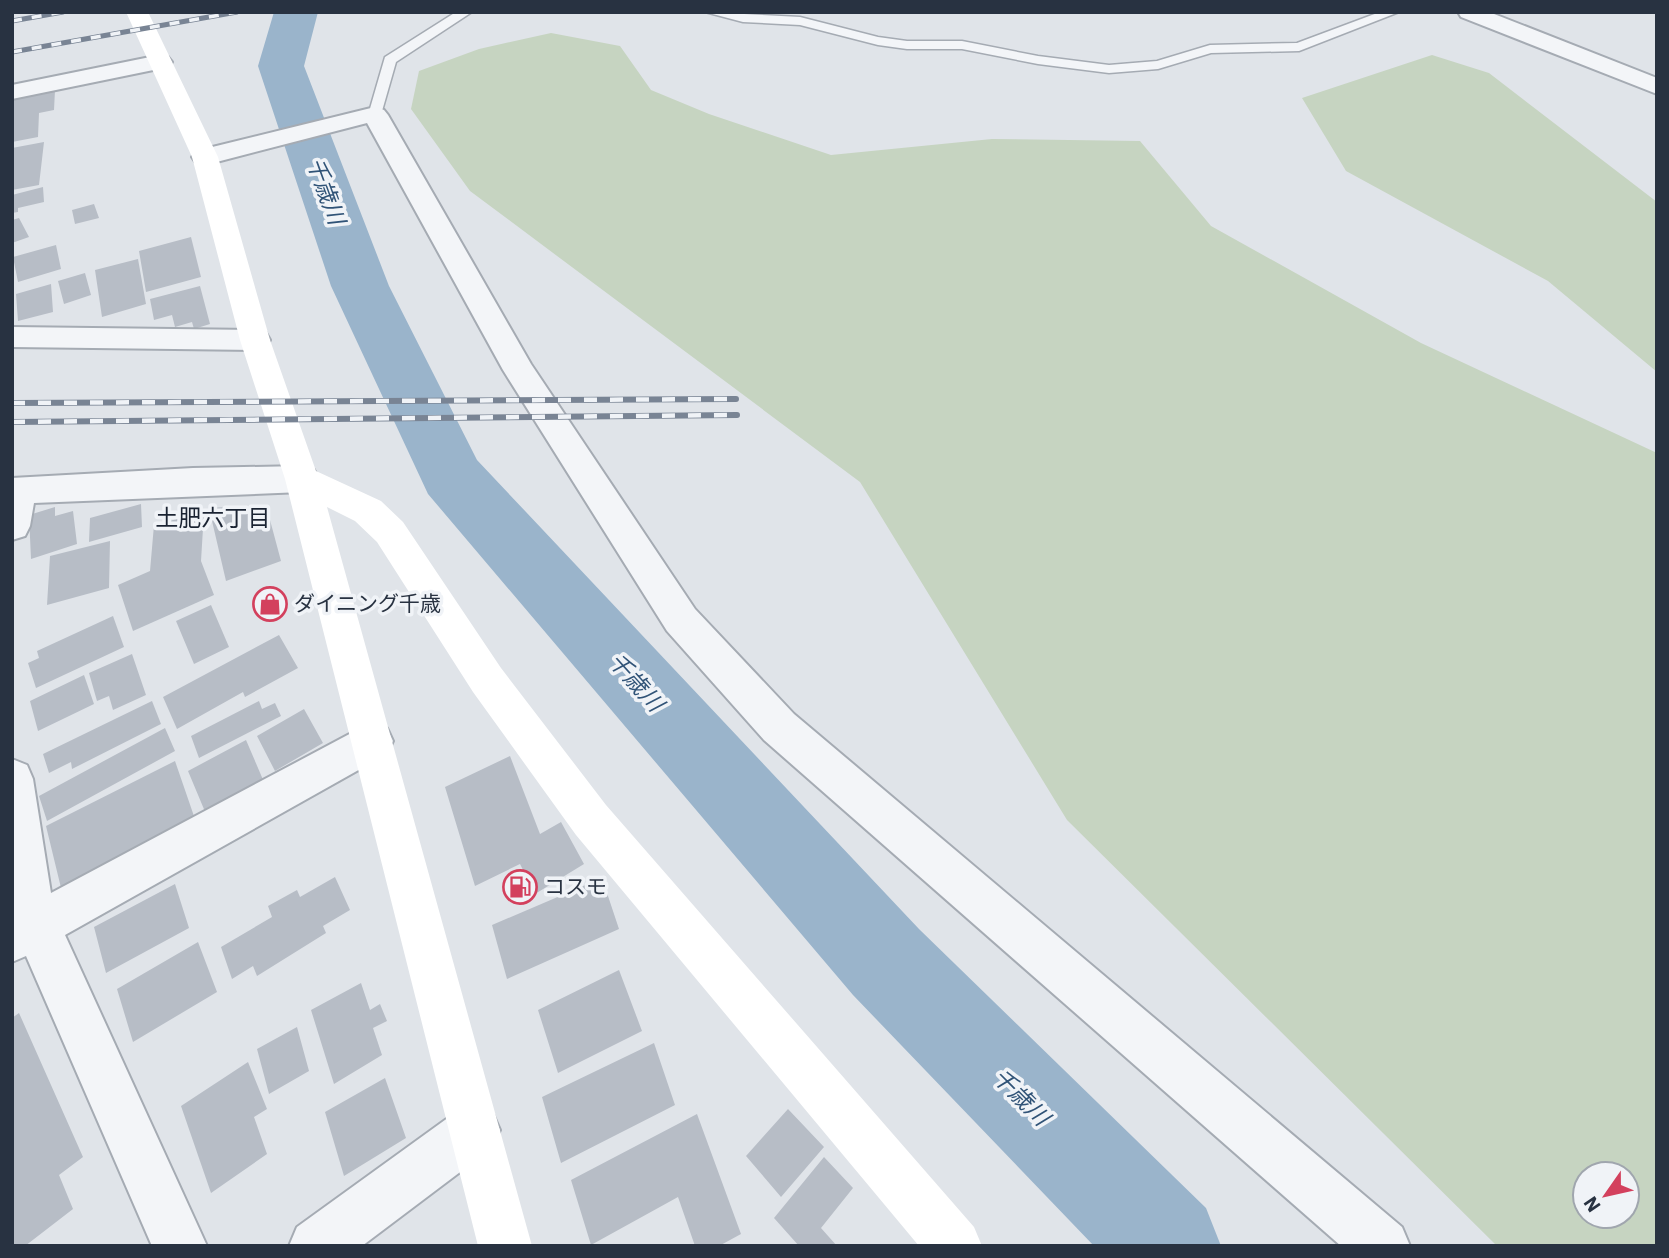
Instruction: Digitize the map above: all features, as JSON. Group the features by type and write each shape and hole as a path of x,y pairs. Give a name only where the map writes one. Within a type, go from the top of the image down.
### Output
{"street":[{"path":"137,12 160,62 213,155 255,340 302,479 505,1246"},
{"path":"1469,12 1657,87"},
{"path":"12,92 160,62"},
{"path":"213,155 367,117 519,370 681,620 779,727 1383,1246"},
{"path":"12,337 255,340"},
{"path":"12,526 15,491 193,481 302,479 368,511 390,532 487,680 591,820 955,1246"},
{"path":"24,932 372,741"},
{"path":"12,779 25,881 24,932 180,1246"},
{"path":"316,1246 474,1130"}],"lane":[{"path":"367,117 390,60 466,12"},
{"path":"711,12 743,18 800,21 878,41 907,45 962,44 1038,60 1109,69 1158,65 1210,48 1299,47 1393,12"}],"green space":[{"path":"551,33 620,46 651,90 709,114 831,155 992,139 1140,141 1211,226 1421,343 1657,453 1657,1246 1497,1246 1067,820 860,482 470,191 411,109 419,71 479,49"},
{"path":"1432,55 1489,73 1657,202 1657,372 1548,281 1346,171 1302,98"}],"building":[{"path":"55,90 54,110 39,113 38,137 12,142 14,98"},
{"path":"44,142 39,185 12,190 12,148"},
{"path":"43,187 44,202 18,208 18,212 12,213 12,195"},
{"path":"94,204 99,218 75,224 72,210"},
{"path":"19,218 29,237 12,243 12,220"},
{"path":"191,237 201,277 146,292 139,251"},
{"path":"56,245 61,269 18,282 13,257"},
{"path":"138,259 146,304 102,317 95,270"},
{"path":"85,273 91,295 64,304 58,281"},
{"path":"51,284 53,312 18,321 16,294"},
{"path":"200,286 210,324 194,329 192,322 175,327 172,315 154,320 150,299"},
{"path":"141,504 142,527 89,542 90,518"},
{"path":"266,505 281,561 226,581 209,508"},
{"path":"55,507 55,516 73,511 77,544 31,559 29,515"},
{"path":"204,512 201,561 214,595 133,631 118,585 150,571 154,525"},
{"path":"110,541 109,588 47,605 50,556"},
{"path":"211,605 229,647 194,664 176,621"},
{"path":"113,616 124,647 36,688 28,663 39,658 37,651"},
{"path":"279,635 298,668 245,697 243,692 177,729 163,697"},
{"path":"132,654 146,695 113,710 109,696 97,701 89,673"},
{"path":"84,675 94,704 38,731 30,701"},
{"path":"152,701 161,724 72,769 71,762 49,773 43,754"},
{"path":"259,701 262,709 275,703 281,716 199,758 191,736"},
{"path":"304,709 323,743 275,771 257,736"},
{"path":"165,728 175,751 47,821 39,796"},
{"path":"246,740 264,782 206,814 188,771"},
{"path":"510,756 540,834 561,822 584,864 535,894 520,864 475,886 445,787"},
{"path":"175,761 196,822 62,892 46,826"},
{"path":"335,877 350,910 323,926 326,933 257,976 253,966 232,979 221,947 272,917 268,906 297,890 300,897"},
{"path":"602,878 619,929 507,979 492,925"},
{"path":"175,884 189,928 106,973 94,927"},
{"path":"198,942 217,992 133,1042 117,989"},
{"path":"619,970 642,1031 558,1073 538,1010"},
{"path":"361,983 370,1010 380,1004 387,1021 373,1028 382,1055 334,1084 311,1010"},
{"path":"19,1013 83,1157 59,1175 73,1209 25,1246 12,1246 12,1018"},
{"path":"297,1027 309,1071 269,1094 257,1049"},
{"path":"654,1043 675,1105 561,1163 542,1097"},
{"path":"248,1062 267,1109 254,1117 267,1154 211,1193 181,1106"},
{"path":"385,1078 406,1138 344,1176 325,1112"},
{"path":"788,1109 824,1147 781,1197 746,1156"},
{"path":"697,1114 741,1234 719,1246 695,1246 678,1197 591,1245 571,1180"},
{"path":"824,1157 853,1188 821,1228 837,1246 799,1246 774,1218"}],"waterway":[{"name":"千歳川","path":"296,12 281,66 360,286 452,476 886,962 1168,1246"}],"railway":[{"path":"12,21 63,12"},
{"path":"12,52 237,12"},
{"path":"12,403 736,399"},
{"path":"12,422 737,415"}],"place":[{"name":"ダイニング千歳","path":"270,604"},
{"name":"コスモ","path":"520,887"}],"district":[{"name":"土肥六丁目","path":"213,518"}]}
